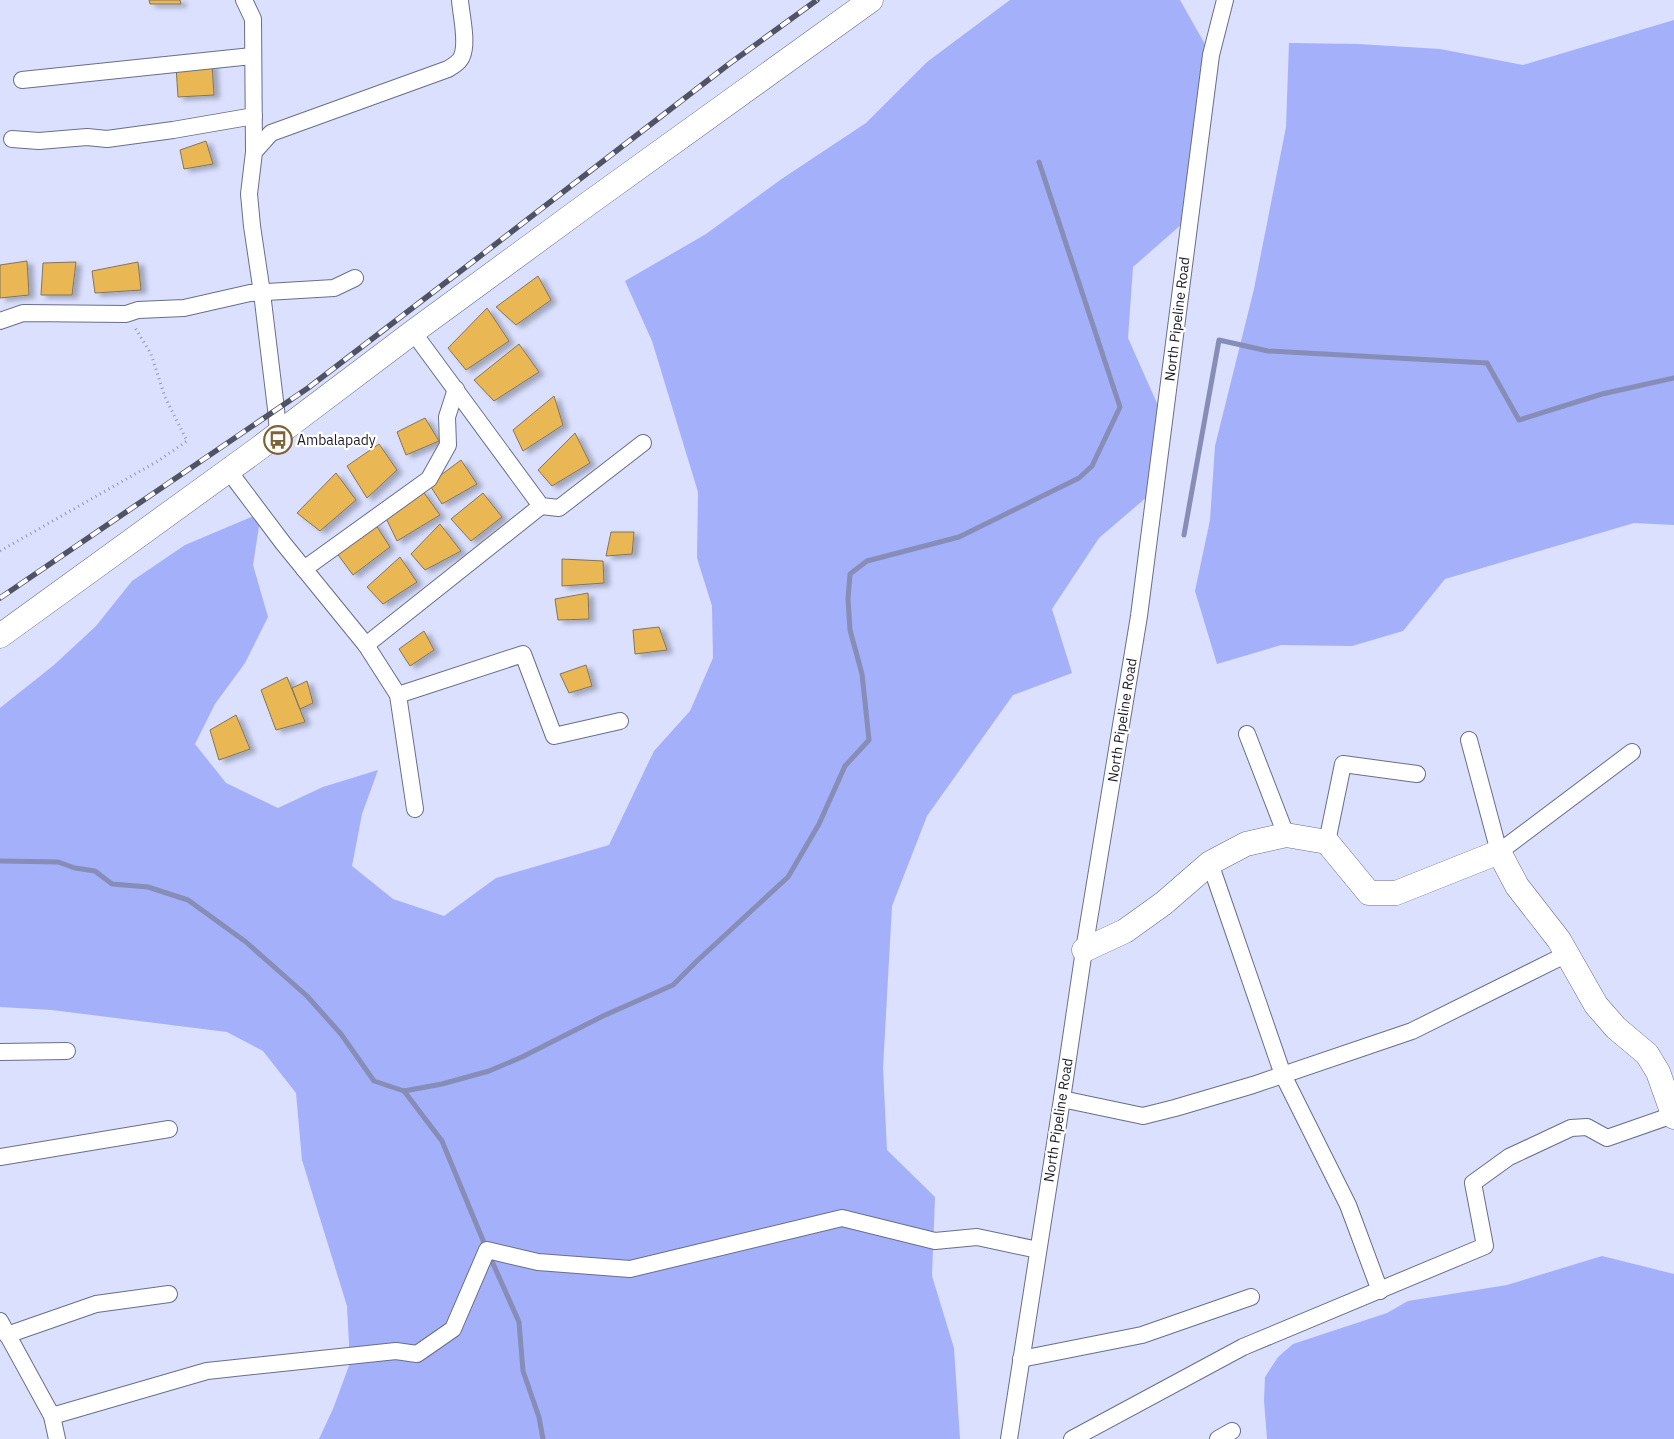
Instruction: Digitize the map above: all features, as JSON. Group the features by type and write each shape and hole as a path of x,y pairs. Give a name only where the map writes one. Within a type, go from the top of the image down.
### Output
{"street":[{"path":"244,0 253,19 254,152 249,194 278,433"},
{"path":"254,152 271,133 448,69 456,64 462,57 464,43 460,0"},
{"path":"0,636 258,449 413,332 871,0"},
{"name":"North Pipeline Road","path":"1009,1439 1084,950 1139,616 1211,56 1224,0"},
{"path":"22,80 168,63 252,56"},
{"path":"12,139 39,141 87,137 106,139 254,116"},
{"path":"0,321 23,313 126,314 138,310 184,308 250,293 334,288 355,278"},
{"path":"413,332 541,506"},
{"path":"304,569 429,479 448,445 447,417 456,389"},
{"path":"366,645 541,506 559,508 643,443"},
{"path":"228,470 304,569 366,645 398,695 415,809"},
{"path":"398,695 523,654 554,736 620,722"},
{"path":"1248,734 1286,835"},
{"path":"1072,1439 1243,1347 1485,1246 1473,1183 1509,1157 1570,1128 1587,1127 1607,1138 1674,1116 1658,1072 1647,1054 1616,1028 1596,1005 1559,940 1517,886 1499,852 1469,740"},
{"path":"1084,950 1125,931 1164,903 1210,863 1246,844 1286,835 1327,842 1369,893 1396,893 1499,852 1632,752"},
{"path":"1327,842 1343,764 1417,774"},
{"path":"1210,863 1283,1075 1348,1205 1380,1291"},
{"path":"1062,1100 1143,1116 1184,1106 1412,1031 1567,954"},
{"path":"0,1052 67,1050"},
{"path":"0,1157 169,1129"},
{"path":"52,1416 207,1371 396,1351 417,1354 453,1329 487,1250 538,1262 630,1269 842,1218 935,1241 976,1237 1038,1250"},
{"path":"57,1439 52,1416 3,1328 96,1304 169,1294"},
{"path":"1022,1359 1142,1335 1251,1297"}],"path":[{"path":"0,551 158,461 187,441 165,397 151,354 126,314"}],"shaded area":[{"path":"1010,0 1180,0 1211,55 1191,216 1133,267 1128,338 1164,419 1155,490 1099,538 1052,609 1072,673 1013,695 927,816 892,906 883,1068 887,1150 935,1197 932,1276 954,1348 960,1439 319,1439 333,1409 350,1363 347,1306 302,1160 296,1093 263,1051 227,1032 52,1010 0,1007 0,708 54,665 96,626 132,581 185,545 261,513 253,565 268,617 245,663 215,704 195,744 226,783 278,808 323,787 378,770 362,814 352,866 393,899 444,916 496,878 609,845 654,751 690,711 713,658 712,606 697,558 698,492 652,341 625,281 706,234 783,178 866,123 927,62"},
{"path":"1674,20 1674,525 1634,523 1445,579 1403,631 1352,646 1281,645 1217,664 1195,591 1210,520 1215,446 1254,289 1286,127 1289,43 1358,44 1440,49 1523,65"},
{"path":"1602,1256 1674,1274 1674,1439 1267,1439 1264,1401 1265,1377 1278,1357 1293,1344 1387,1313 1408,1301 1507,1285"}],"building":[{"path":"149,0 180,0 181,4 150,4"},
{"path":"212,64 214,95 178,97 176,66"},
{"path":"206,141 213,164 184,169 180,150"},
{"path":"27,261 29,295 0,298 0,265"},
{"path":"76,262 72,295 41,295 43,263"},
{"path":"138,262 141,290 95,293 92,271"},
{"path":"538,276 551,300 516,325 496,307"},
{"path":"487,308 509,341 466,370 448,348"},
{"path":"519,344 539,372 494,401 474,380"},
{"path":"554,396 563,425 523,451 513,430"},
{"path":"425,418 439,441 406,455 397,432"},
{"path":"575,433 590,463 552,486 538,470"},
{"path":"379,444 397,470 367,498 347,466"},
{"path":"461,460 477,484 442,504 429,484"},
{"path":"336,473 356,500 320,531 297,513"},
{"path":"422,490 440,515 397,541 384,514"},
{"path":"483,493 502,517 471,541 451,519"},
{"path":"374,522 390,547 353,575 336,552"},
{"path":"440,524 461,551 425,570 411,554"},
{"path":"611,532 634,532 632,554 606,556"},
{"path":"400,557 417,582 383,604 367,587"},
{"path":"562,559 603,561 604,583 562,586"},
{"path":"588,593 589,619 558,620 555,599"},
{"path":"659,627 667,650 635,654 633,630"},
{"path":"424,631 434,650 410,666 399,649"},
{"path":"586,665 592,686 569,693 560,674"},
{"path":"287,677 305,722 276,730 261,690"},
{"path":"307,681 313,703 300,709 292,688"},
{"path":"236,715 250,749 219,760 210,730"}],"waterway":[{"path":"0,861 58,862 75,868 95,871 112,884 148,887 188,900 246,942 307,996 341,1034 374,1081 404,1091 442,1084 489,1071 522,1057 603,1016 673,985 788,877 819,824 845,766 869,740 862,674 850,630 848,599 850,574 867,561 959,537 1079,478 1092,466 1120,407 1039,162"},
{"path":"1184,535 1219,340 1268,351 1487,363 1519,420 1602,394 1674,378"},
{"path":"404,1091 442,1141 519,1322 523,1371 539,1417 543,1439"}],"railway":[{"path":"0,598 308,388 729,64 817,0"}],"place":[{"name":"Ambalapady","path":"278,440"}]}
